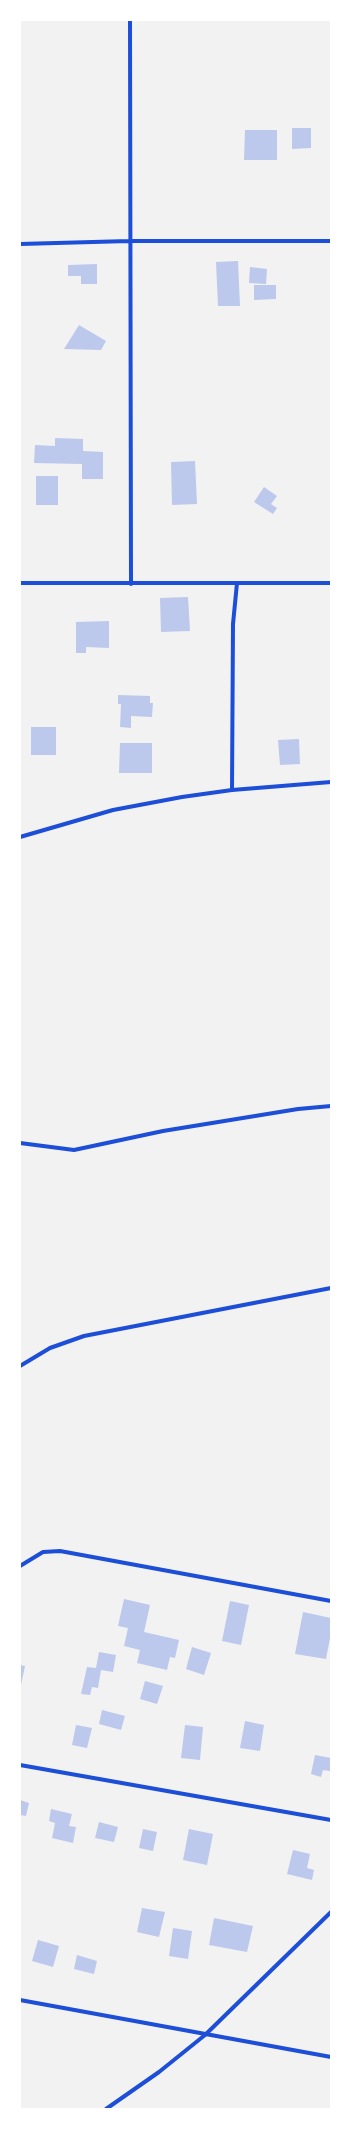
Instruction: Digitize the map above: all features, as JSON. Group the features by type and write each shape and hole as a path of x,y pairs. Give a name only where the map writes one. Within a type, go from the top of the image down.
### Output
{"street":[{"path":"130,20 129,241 131,584"},
{"path":"20,244 129,241 331,241"},
{"path":"20,583 331,583"},
{"path":"232,790 233,624 237,584"},
{"path":"20,837 113,810 182,797 232,790 331,782"},
{"path":"20,1143 74,1150 163,1131 298,1109 331,1106"},
{"path":"20,1366 50,1348 84,1336 331,1288"},
{"path":"20,1566 43,1552 60,1551 331,1601"},
{"path":"20,1765 331,1820"},
{"path":"106,2109 159,2072 205,2035 331,1912"},
{"path":"20,2000 331,2057"}],"building":[{"path":"292,128 311,128 311,148 292,149"},
{"path":"245,130 277,130 277,160 244,160"},
{"path":"238,261 240,306 218,306 216,262"},
{"path":"97,264 97,284 81,284 81,276 68,276 68,265"},
{"path":"250,267 267,269 266,284 249,283"},
{"path":"254,285 276,285 276,299 254,300"},
{"path":"79,325 106,341 101,350 64,349"},
{"path":"55,438 83,439 83,451 103,452 103,479 82,479 82,464 34,463 35,445 55,446"},
{"path":"195,461 197,504 172,505 171,462"},
{"path":"36,476 58,476 58,505 36,505"},
{"path":"264,487 277,496 271,504 277,508 273,514 254,502"},
{"path":"188,597 190,631 161,632 160,598"},
{"path":"109,621 109,648 86,647 86,653 76,653 76,622"},
{"path":"118,695 150,696 150,703 153,703 152,717 131,716 131,728 120,727 121,704 118,704"},
{"path":"31,727 56,727 56,755 31,755"},
{"path":"299,739 300,764 280,765 278,740"},
{"path":"120,743 152,743 152,773 119,773"},
{"path":"124,1599 150,1605 144,1632 179,1640 175,1658 170,1657 167,1670 137,1663 140,1650 124,1646 128,1628 118,1626"},
{"path":"230,1601 249,1605 241,1645 222,1641"},
{"path":"303,1612 331,1618 331,1633 326,1659 295,1654"},
{"path":"192,1647 211,1653 204,1675 186,1669"},
{"path":"99,1652 116,1655 113,1672 101,1670 98,1688 92,1687 90,1695 81,1694 87,1667 96,1668"},
{"path":"20,1665 25,1666 21,1685 20,1685"},
{"path":"145,1681 163,1686 157,1704 140,1699"},
{"path":"102,1710 125,1716 121,1730 99,1724"},
{"path":"245,1721 264,1725 260,1751 240,1748"},
{"path":"76,1725 92,1728 87,1748 72,1745"},
{"path":"185,1725 203,1727 200,1760 181,1758"},
{"path":"315,1755 331,1758 330,1771 323,1770 321,1777 311,1774"},
{"path":"20,1800 29,1803 26,1816 20,1815"},
{"path":"51,1809 72,1814 69,1826 76,1827 73,1843 52,1838 55,1823 49,1821"},
{"path":"99,1822 118,1827 114,1842 95,1838"},
{"path":"143,1829 157,1832 153,1851 139,1848"},
{"path":"189,1829 213,1834 207,1865 183,1860"},
{"path":"293,1850 310,1854 307,1868 314,1870 312,1880 287,1874"},
{"path":"142,1908 165,1912 159,1937 137,1932"},
{"path":"214,1918 253,1926 247,1952 209,1945"},
{"path":"173,1928 192,1931 188,1959 169,1956"},
{"path":"38,1940 59,1946 53,1967 32,1961"},
{"path":"77,1955 97,1961 94,1974 74,1969"}]}
